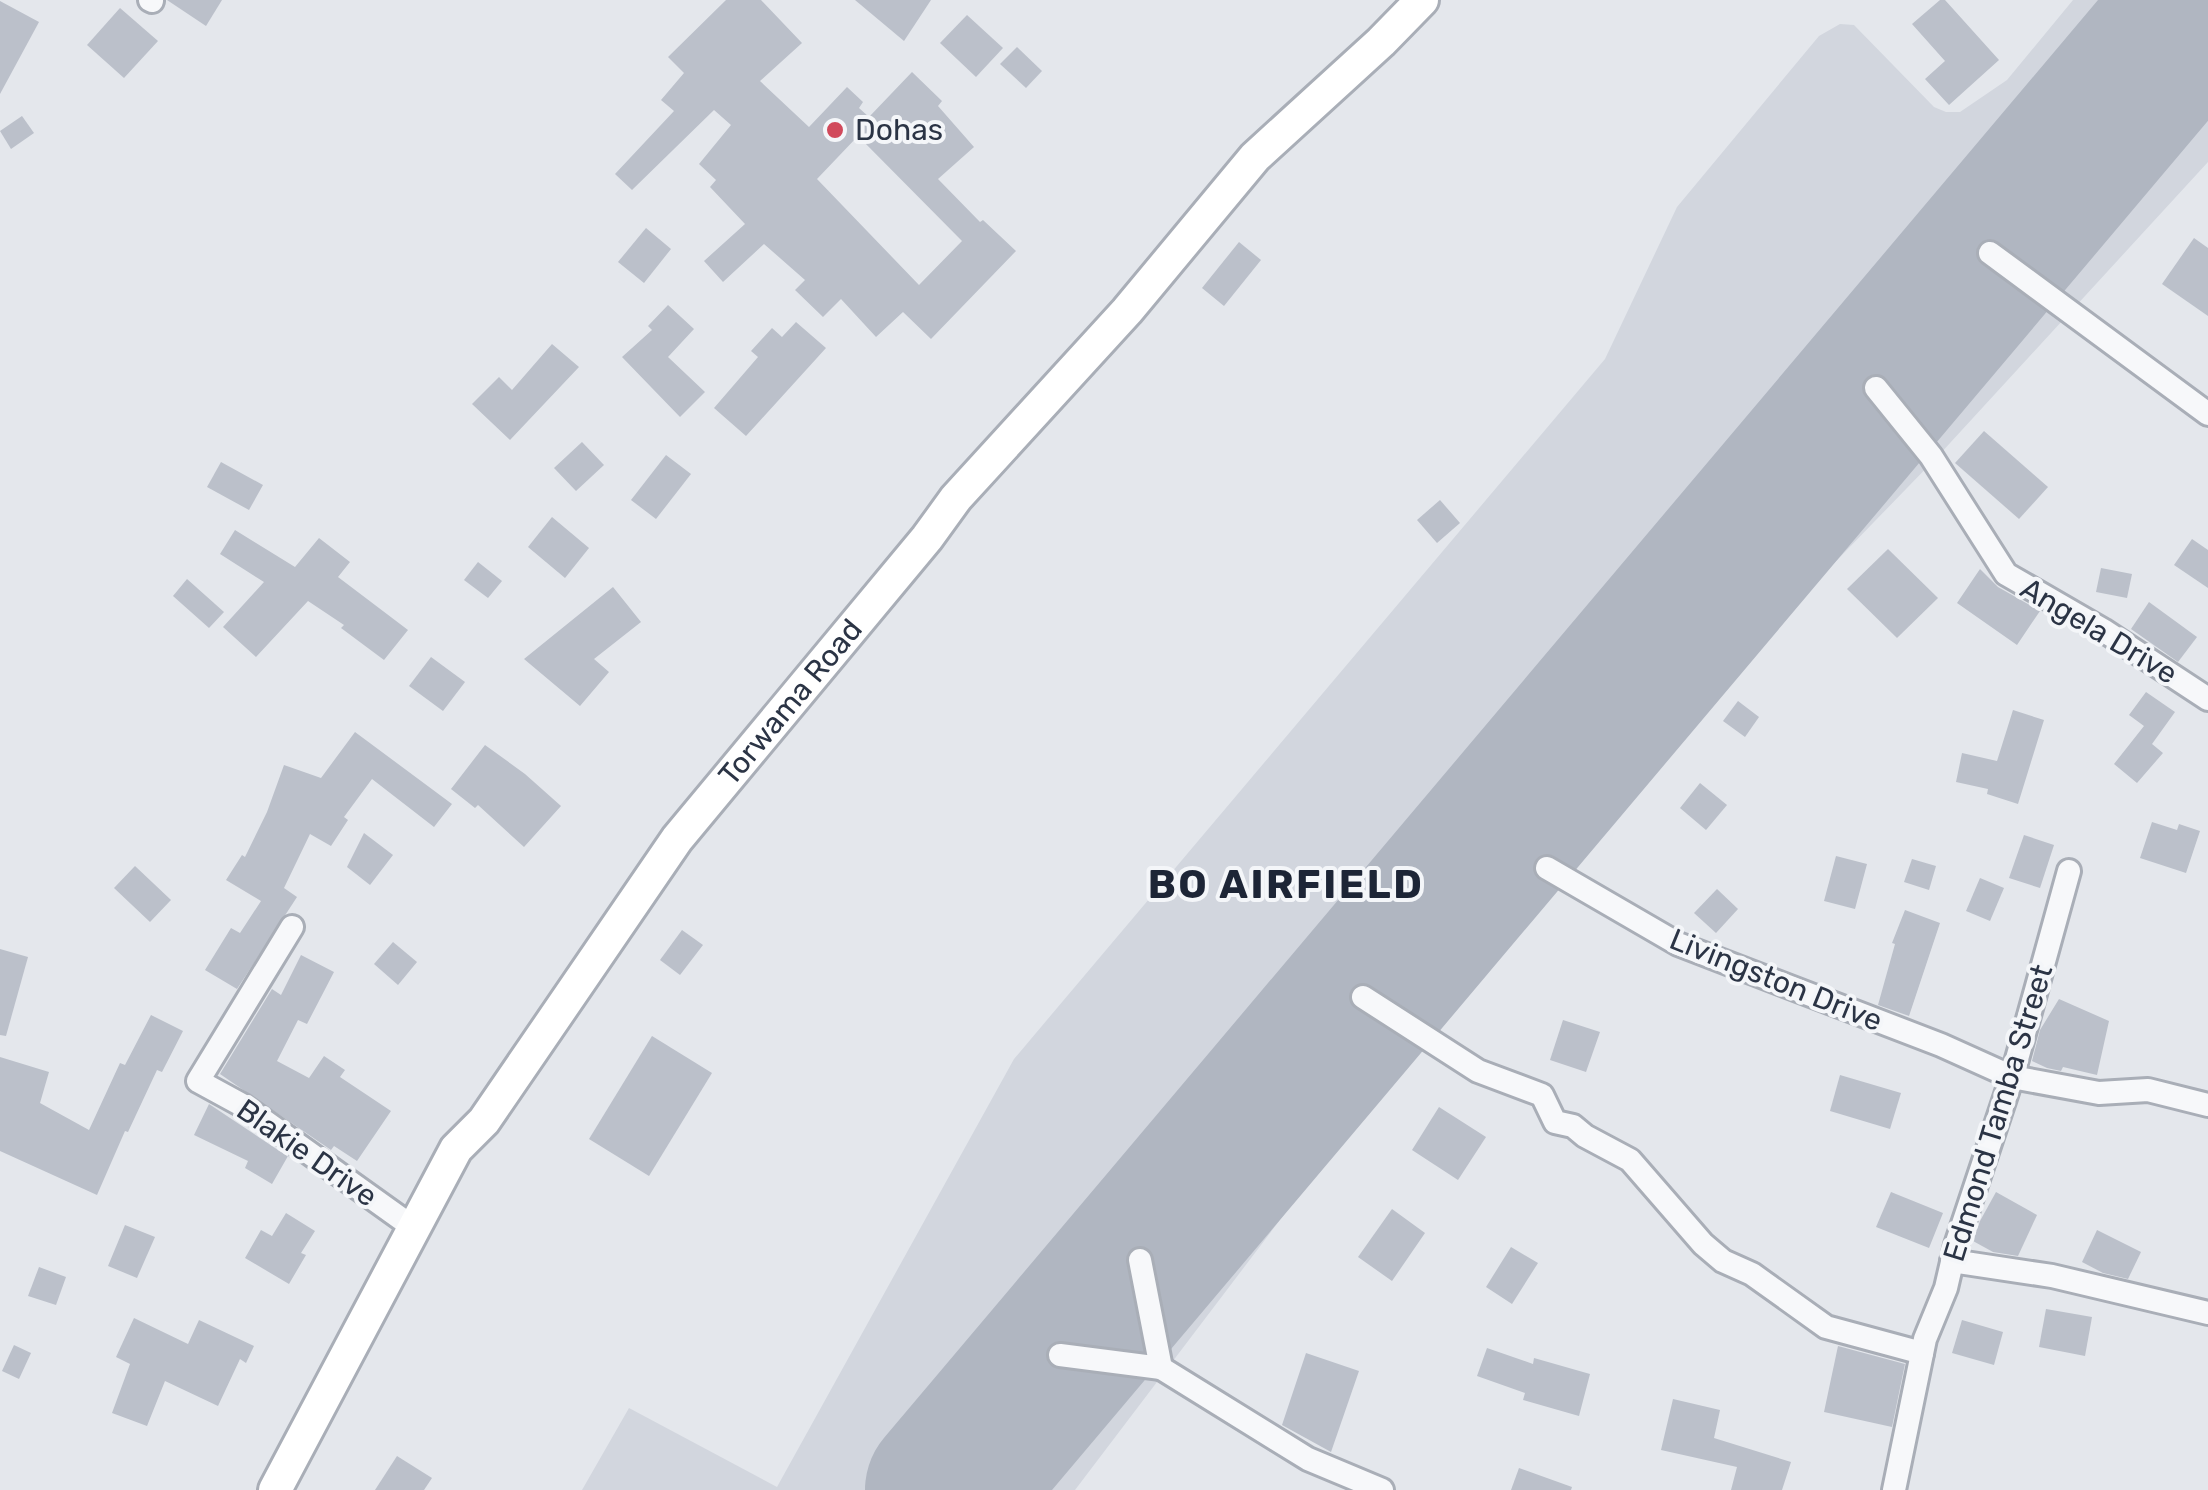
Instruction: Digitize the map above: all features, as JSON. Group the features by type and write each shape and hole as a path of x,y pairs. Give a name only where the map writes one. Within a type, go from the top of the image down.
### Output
{"main road":[{"name":"Torwama Road","path":"275,1490 456,1149 484,1121 677,840 956,498 1127,312 1254,157 1422,0"}],"street":[{"path":"1990,254 2208,414"},
{"name":"Angela Drive","path":"1876,388 1931,456 2006,574 2103,630 2208,699"},
{"name":"Livingston Drive","path":"1548,868 1678,944 1942,1044 2012,1077 2099,1093 2148,1090 2208,1106"},
{"name":"Edmond Tamba Street","path":"1894,1490 1922,1353 2012,1077 2069,871"},
{"name":"Blakie Drive","path":"292,927 198,1082 242,1105 414,1228"},
{"path":"1363,996 1478,1072 1542,1094 1555,1122 1573,1126 1630,1160 1703,1244 1723,1261 1752,1274 1832,1330 1922,1353"},
{"path":"1140,1260 1161,1368"},
{"path":"1952,1261 2052,1276 2208,1313"},
{"path":"1060,1355 1161,1368 1308,1458 1382,1490"}],"shaded area":[{"path":"2073,0 2208,0 2208,162 1939,455 1579,826 1075,1490 582,1490 629,1408 777,1487 1014,1059 1605,359 1677,207 1819,36 1840,24 1854,25 1934,107 1960,112 2007,80"}],"building":[{"path":"167,0 222,0 206,26"},
{"path":"726,0 761,0 802,43 760,81 809,127 847,87 863,102 859,108 869,117 912,72 942,101 938,106 974,147 938,179 980,222 983,220 1016,251 931,339 903,312 876,337 841,299 823,317 795,290 805,280 764,244 723,282 704,261 745,224 710,187 716,180 699,164 731,125 714,110 632,190 615,174 674,111 661,100 684,73 668,57","holes":["858,136 962,241 919,285 817,179"]},
{"path":"855,0 931,0 904,41"},
{"path":"1945,0 1999,60 1949,105 1925,79 1945,61 1912,24"},
{"path":"0,1 39,22 0,94"},
{"path":"120,8 158,41 124,78 87,45"},
{"path":"967,15 1003,48 976,77 940,43"},
{"path":"1017,47 1042,71 1026,88 1000,64"},
{"path":"22,116 34,133 11,149 0,131"},
{"path":"646,228 671,249 644,283 618,262"},
{"path":"2194,238 2208,248 2208,316 2162,284"},
{"path":"1239,242 1261,260 1224,306 1202,288"},
{"path":"668,305 694,329 668,357 705,392 680,417 622,357 652,330 648,326"},
{"path":"796,322 826,348 746,436 714,408 758,357 751,351 772,328 782,337"},
{"path":"552,344 579,367 510,440 472,404 499,377 512,390"},
{"path":"1984,431 2048,487 2019,519 1955,463"},
{"path":"582,442 604,465 576,491 554,468"},
{"path":"666,455 691,474 656,519 631,500"},
{"path":"221,462 263,485 249,510 207,487"},
{"path":"1440,500 1460,523 1437,543 1417,520"},
{"path":"552,517 589,548 565,578 528,547"},
{"path":"235,530 295,567 319,538 350,562 338,577 408,630 384,660 341,628 344,625 308,601 256,657 223,627 264,582 220,554"},
{"path":"2192,539 2208,550 2208,588 2174,565"},
{"path":"1888,549 1938,598 1897,638 1847,589"},
{"path":"478,562 502,581 488,598 464,580"},
{"path":"2101,568 2132,574 2127,598 2096,592"},
{"path":"1980,569 1998,587 2040,611 2017,645 1957,603"},
{"path":"187,579 224,612 209,628 173,596"},
{"path":"613,587 641,622 594,659 609,672 580,706 524,659"},
{"path":"2149,602 2197,637 2178,662 2131,629"},
{"path":"431,657 465,682 443,711 409,686"},
{"path":"2146,692 2175,712 2152,744 2163,753 2137,783 2114,764 2144,726 2129,715"},
{"path":"1738,701 1759,717 1745,737 1723,721"},
{"path":"2013,710 2044,720 2018,804 1987,794 1988,789 1956,782 1962,753 1997,761"},
{"path":"355,732 452,804 434,827 372,779 344,817 348,820 331,846 310,834 284,888 297,897 237,989 205,970 231,928 240,933 261,901 226,880 242,855 245,857 284,765 321,778"},
{"path":"485,745 561,806 524,847 478,805 475,808 451,789"},
{"path":"1700,783 1727,805 1706,830 1680,808"},
{"path":"2152,822 2177,830 2179,824 2200,831 2186,873 2140,858"},
{"path":"364,833 393,855 370,885 347,867"},
{"path":"2024,835 2054,845 2040,888 2009,878"},
{"path":"1836,856 1867,864 1855,909 1824,901"},
{"path":"1912,859 1936,866 1929,890 1904,882"},
{"path":"135,866 171,900 150,922 114,888"},
{"path":"1980,878 2004,888 1990,921 1966,911"},
{"path":"1717,889 1738,909 1716,933 1694,913"},
{"path":"1905,910 1940,923 1909,1016 1878,1005 1895,944 1892,943"},
{"path":"682,930 703,945 680,975 660,960"},
{"path":"393,942 417,962 398,985 374,964"},
{"path":"0,949 28,957 6,1036 0,1035"},
{"path":"301,955 334,972 307,1024 298,1020 277,1061 309,1078 324,1056 345,1070 340,1077 391,1111 357,1161 334,1146 331,1150 220,1074 272,989 281,995"},
{"path":"2059,999 2109,1021 2097,1075 2063,1067 2061,1071 2047,1068 2032,1061 2040,1030"},
{"path":"151,1015 183,1031 162,1072 157,1070 128,1132 125,1131 97,1195 0,1151 0,1057 49,1072 40,1103 89,1130 120,1063 125,1065"},
{"path":"1563,1020 1600,1032 1586,1072 1550,1060"},
{"path":"652,1036 712,1073 649,1176 589,1139"},
{"path":"1840,1075 1901,1093 1890,1129 1830,1111"},
{"path":"209,1104 288,1156 272,1184 245,1168 248,1161 194,1135"},
{"path":"1439,1107 1486,1137 1458,1180 1412,1150"},
{"path":"1891,1192 1943,1213 1929,1248 1876,1227"},
{"path":"1996,1192 2037,1215 2018,1256 1993,1252 1973,1241"},
{"path":"1392,1209 1425,1233 1392,1281 1358,1257"},
{"path":"286,1213 315,1231 289,1284 245,1258 261,1230 272,1236"},
{"path":"125,1225 155,1237 137,1278 108,1266"},
{"path":"2097,1230 2141,1252 2128,1279 2103,1273 2082,1262"},
{"path":"1511,1247 1538,1263 1512,1304 1486,1287"},
{"path":"39,1267 66,1277 56,1305 28,1296"},
{"path":"2046,1309 2092,1317 2085,1356 2039,1347"},
{"path":"134,1318 188,1344 199,1320 254,1346 246,1363 240,1359 218,1406 165,1381 147,1426 112,1413 130,1364 116,1357"},
{"path":"1962,1320 2003,1332 1994,1365 1952,1353"},
{"path":"14,1345 31,1353 19,1379 2,1371"},
{"path":"1838,1346 1905,1364 1892,1427 1824,1412"},
{"path":"1487,1348 1533,1364 1534,1358 1590,1374 1579,1416 1523,1400 1525,1393 1477,1376"},
{"path":"1306,1353 1359,1371 1331,1452 1282,1425"},
{"path":"1673,1399 1720,1410 1714,1438 1791,1462 1782,1490 1731,1490 1737,1467 1661,1450"},
{"path":"397,1456 432,1478 424,1490 375,1490"},
{"path":"1519,1468 1572,1487 1571,1490 1511,1490"}],"runway":[{"path":"946,1490 2204,0"}],"place":[{"name":"Dohas","path":"835,130"}],"district":[{"name":"BO AIRFIELD","path":"1286,884"}]}
